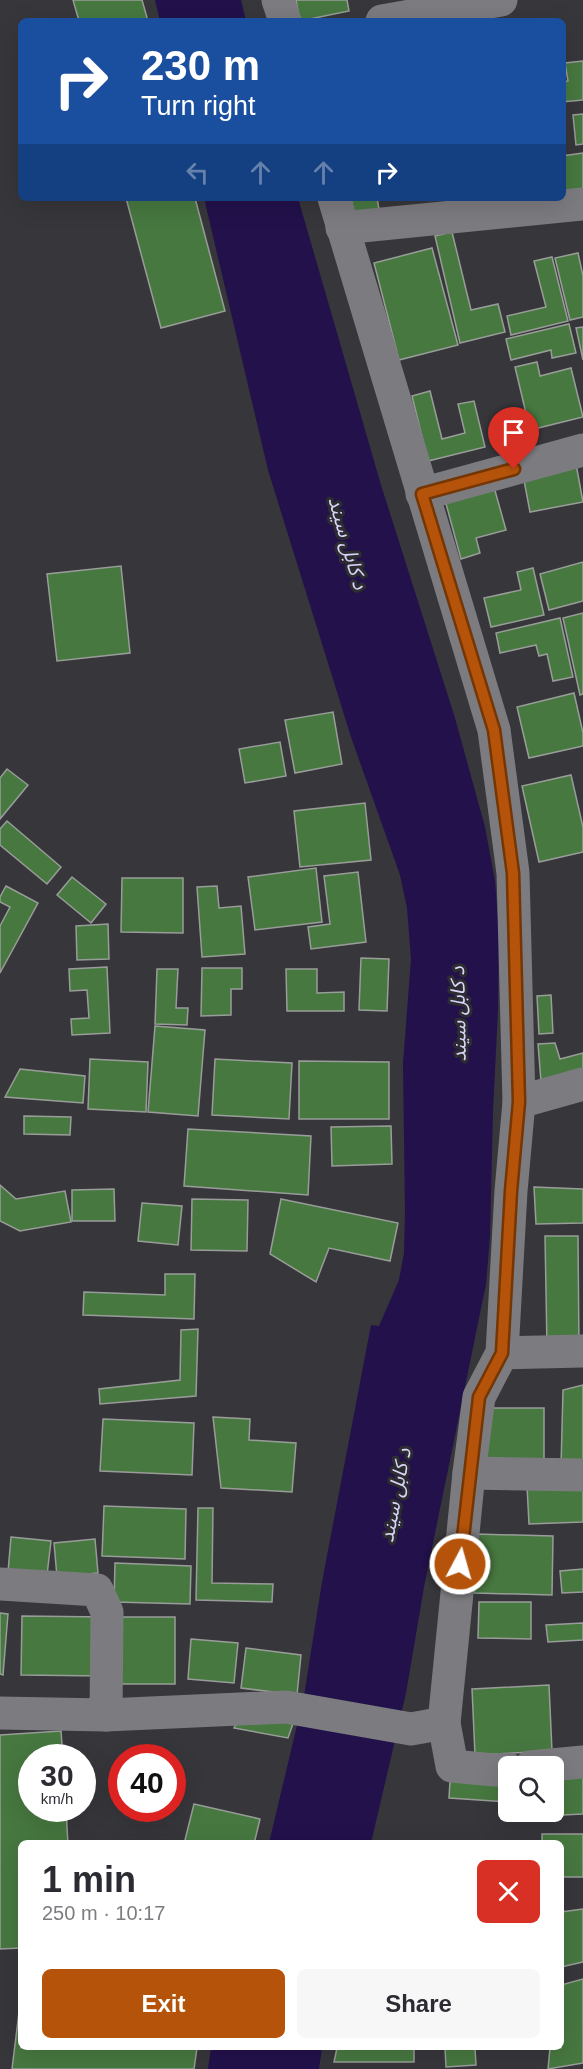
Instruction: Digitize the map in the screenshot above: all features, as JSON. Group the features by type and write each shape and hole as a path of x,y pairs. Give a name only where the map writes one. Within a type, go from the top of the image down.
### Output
{"street":[{"path":"279,0 284,18"},
{"path":"399,18 501,0"},
{"path":"498,1770 452,1766 444,1723 469,1473 479,1397 502,1353 511,1191 519,1102 513,873 494,730 338,213 583,204"},
{"path":"422,494 583,450"},
{"path":"519,1102 583,1084"},
{"path":"502,1353 583,1351"},
{"path":"469,1473 583,1475"},
{"path":"0,1584 97,1590 107,1612 106,1715"},
{"path":"0,1713 106,1715 285,1707 411,1729 444,1723"},
{"path":"564,1764 583,1762"}],"water":[{"path":"155,0 241,0 245,18 159,18"},
{"name":"د کابل سيند","path":"205,201 299,201 381,485 455,718 485,827 495,881 499,933 498,1009 490,1236 486,1284 424,1587 406,1693 372,1840 270,1840 304,1696 322,1582 371,1325 379,1326 399,1280 404,1253 403,1063 411,959 407,908 400,875 351,737 268,470"},
{"path":"211,2050 322,2050 319,2069 208,2069"}],"building":[{"path":"73,0 142,0 147,18 78,18"},
{"path":"296,0 347,0 349,11 315,18 299,18"},
{"path":"583,61 583,100 566,102 566,81 568,81 566,63"},
{"path":"583,114 583,144 576,145 573,115"},
{"path":"583,153 583,192 566,194 566,155"},
{"path":"127,201 196,201 225,311 161,328"},
{"path":"352,201 378,201 379,209 354,214"},
{"path":"452,232 471,310 498,304 505,332 460,343 435,236"},
{"path":"432,248 458,345 399,360 374,263"},
{"path":"578,253 583,276 583,317 570,320 555,258"},
{"path":"552,257 568,321 511,335 507,316 546,307 534,261"},
{"path":"569,324 576,353 552,358 551,350 511,360 506,339"},
{"path":"583,327 583,360 576,328"},
{"path":"537,362 540,376 571,368 583,417 530,430 515,367"},
{"path":"430,391 442,439 465,433 458,404 474,401 485,447 428,461 412,396"},
{"path":"576,464 583,502 530,512 523,475"},
{"path":"494,487 506,530 476,538 480,553 461,559 445,500"},
{"path":"583,562 583,601 549,610 540,574"},
{"path":"121,566 130,653 57,661 47,574"},
{"path":"533,568 544,615 491,627 484,598 521,590 517,572"},
{"path":"583,613 583,694 580,695 563,618"},
{"path":"560,618 573,677 553,681 547,654 539,656 536,645 500,653 496,633"},
{"path":"574,693 583,733 583,746 529,758 517,707"},
{"path":"333,712 342,764 295,773 285,720"},
{"path":"280,742 286,776 245,783 239,749"},
{"path":"7,769 28,785 0,819 0,778"},
{"path":"571,775 583,827 583,852 539,862 522,786"},
{"path":"365,803 371,860 300,867 294,811"},
{"path":"7,821 61,867 47,884 0,845 0,829"},
{"path":"316,868 322,922 255,930 248,877"},
{"path":"358,872 366,942 311,949 308,927 330,924 324,876"},
{"path":"72,877 106,904 91,923 57,895"},
{"path":"122,878 183,878 183,933 121,932"},
{"path":"6,886 38,903 0,973 0,926 10,907 0,902"},
{"path":"217,886 219,908 241,906 245,954 202,957 197,887"},
{"path":"108,924 109,959 77,960 76,926"},
{"path":"361,958 389,959 387,1011 359,1010"},
{"path":"107,967 110,1033 72,1035 71,1019 89,1018 87,990 70,991 69,969"},
{"path":"202,968 242,968 242,989 231,989 231,1015 201,1016"},
{"path":"157,969 178,969 176,1008 188,1008 187,1025 155,1024"},
{"path":"286,969 317,969 317,993 344,992 344,1011 287,1011"},
{"path":"551,995 553,1033 539,1034 537,996"},
{"path":"155,1026 205,1030 198,1116 148,1112"},
{"path":"555,1043 560,1059 583,1053 583,1070 541,1081 538,1044"},
{"path":"90,1059 148,1062 146,1112 88,1109"},
{"path":"215,1059 292,1063 289,1119 212,1115"},
{"path":"299,1061 389,1062 389,1119 299,1119"},
{"path":"20,1069 85,1076 83,1103 5,1097"},
{"path":"24,1116 71,1117 70,1135 24,1134"},
{"path":"391,1126 392,1164 332,1166 331,1127"},
{"path":"188,1129 311,1136 308,1195 184,1186"},
{"path":"0,1185 16,1199 65,1191 71,1222 20,1231 0,1221"},
{"path":"534,1187 583,1189 583,1223 536,1224"},
{"path":"114,1189 115,1221 72,1221 72,1190"},
{"path":"192,1199 248,1200 247,1251 191,1250"},
{"path":"281,1199 398,1223 390,1261 329,1248 316,1282 270,1254"},
{"path":"142,1203 182,1206 178,1245 138,1241"},
{"path":"545,1236 578,1236 579,1347 547,1347"},
{"path":"165,1274 195,1274 194,1319 83,1315 84,1292 165,1295"},
{"path":"198,1329 196,1396 100,1404 99,1389 180,1380 181,1330"},
{"path":"583,1385 583,1466 561,1467 563,1390"},
{"path":"491,1408 544,1408 544,1466 482,1465"},
{"path":"213,1417 250,1419 249,1440 296,1443 292,1492 221,1488"},
{"path":"103,1419 194,1423 192,1475 100,1471"},
{"path":"583,1484 583,1522 529,1524 527,1486"},
{"path":"104,1506 186,1509 185,1559 102,1556"},
{"path":"198,1508 213,1508 212,1583 273,1584 272,1602 196,1600"},
{"path":"476,1534 553,1536 552,1595 474,1593"},
{"path":"11,1537 51,1541 47,1575 8,1572"},
{"path":"95,1539 98,1573 57,1577 54,1543"},
{"path":"115,1563 191,1566 190,1604 114,1602"},
{"path":"583,1569 583,1592 562,1593 560,1571"},
{"path":"479,1602 531,1602 531,1639 478,1638"},
{"path":"0,1613 8,1614 3,1675 0,1674"},
{"path":"22,1616 106,1617 104,1676 21,1675"},
{"path":"122,1617 175,1617 175,1684 121,1684"},
{"path":"583,1623 583,1640 548,1642 546,1625"},
{"path":"191,1639 238,1643 234,1683 188,1679"},
{"path":"246,1648 301,1655 297,1695 241,1688"},
{"path":"549,1685 552,1751 475,1755 472,1689"},
{"path":"295,1718 288,1738 234,1728 238,1720"},
{"path":"61,1731 62,1744 18,1744 18,1822 67,1822 68,1840 18,1840 18,1948 0,1949 0,1735"},
{"path":"583,1775 583,1814 564,1815 564,1776"},
{"path":"450,1781 498,1784 498,1801 449,1798"},
{"path":"194,1804 260,1819 255,1840 185,1840"},
{"path":"542,1834 583,1834 583,1877 564,1877 564,1840 542,1840"},
{"path":"583,1909 583,1962 564,1966 564,1912"},
{"path":"583,1979 583,2063 548,2069 550,2050 564,2050 564,1984"},
{"path":"18,2020 18,2050 197,2050 194,2069 12,2069"},
{"path":"337,2050 414,2050 414,2062 334,2062"},
{"path":"445,2050 475,2050 476,2065 446,2067"}],"route":[{"path":"460,1564 479,1397 502,1353 511,1191 519,1102 513,873 494,730 422,494 514,469"}]}
